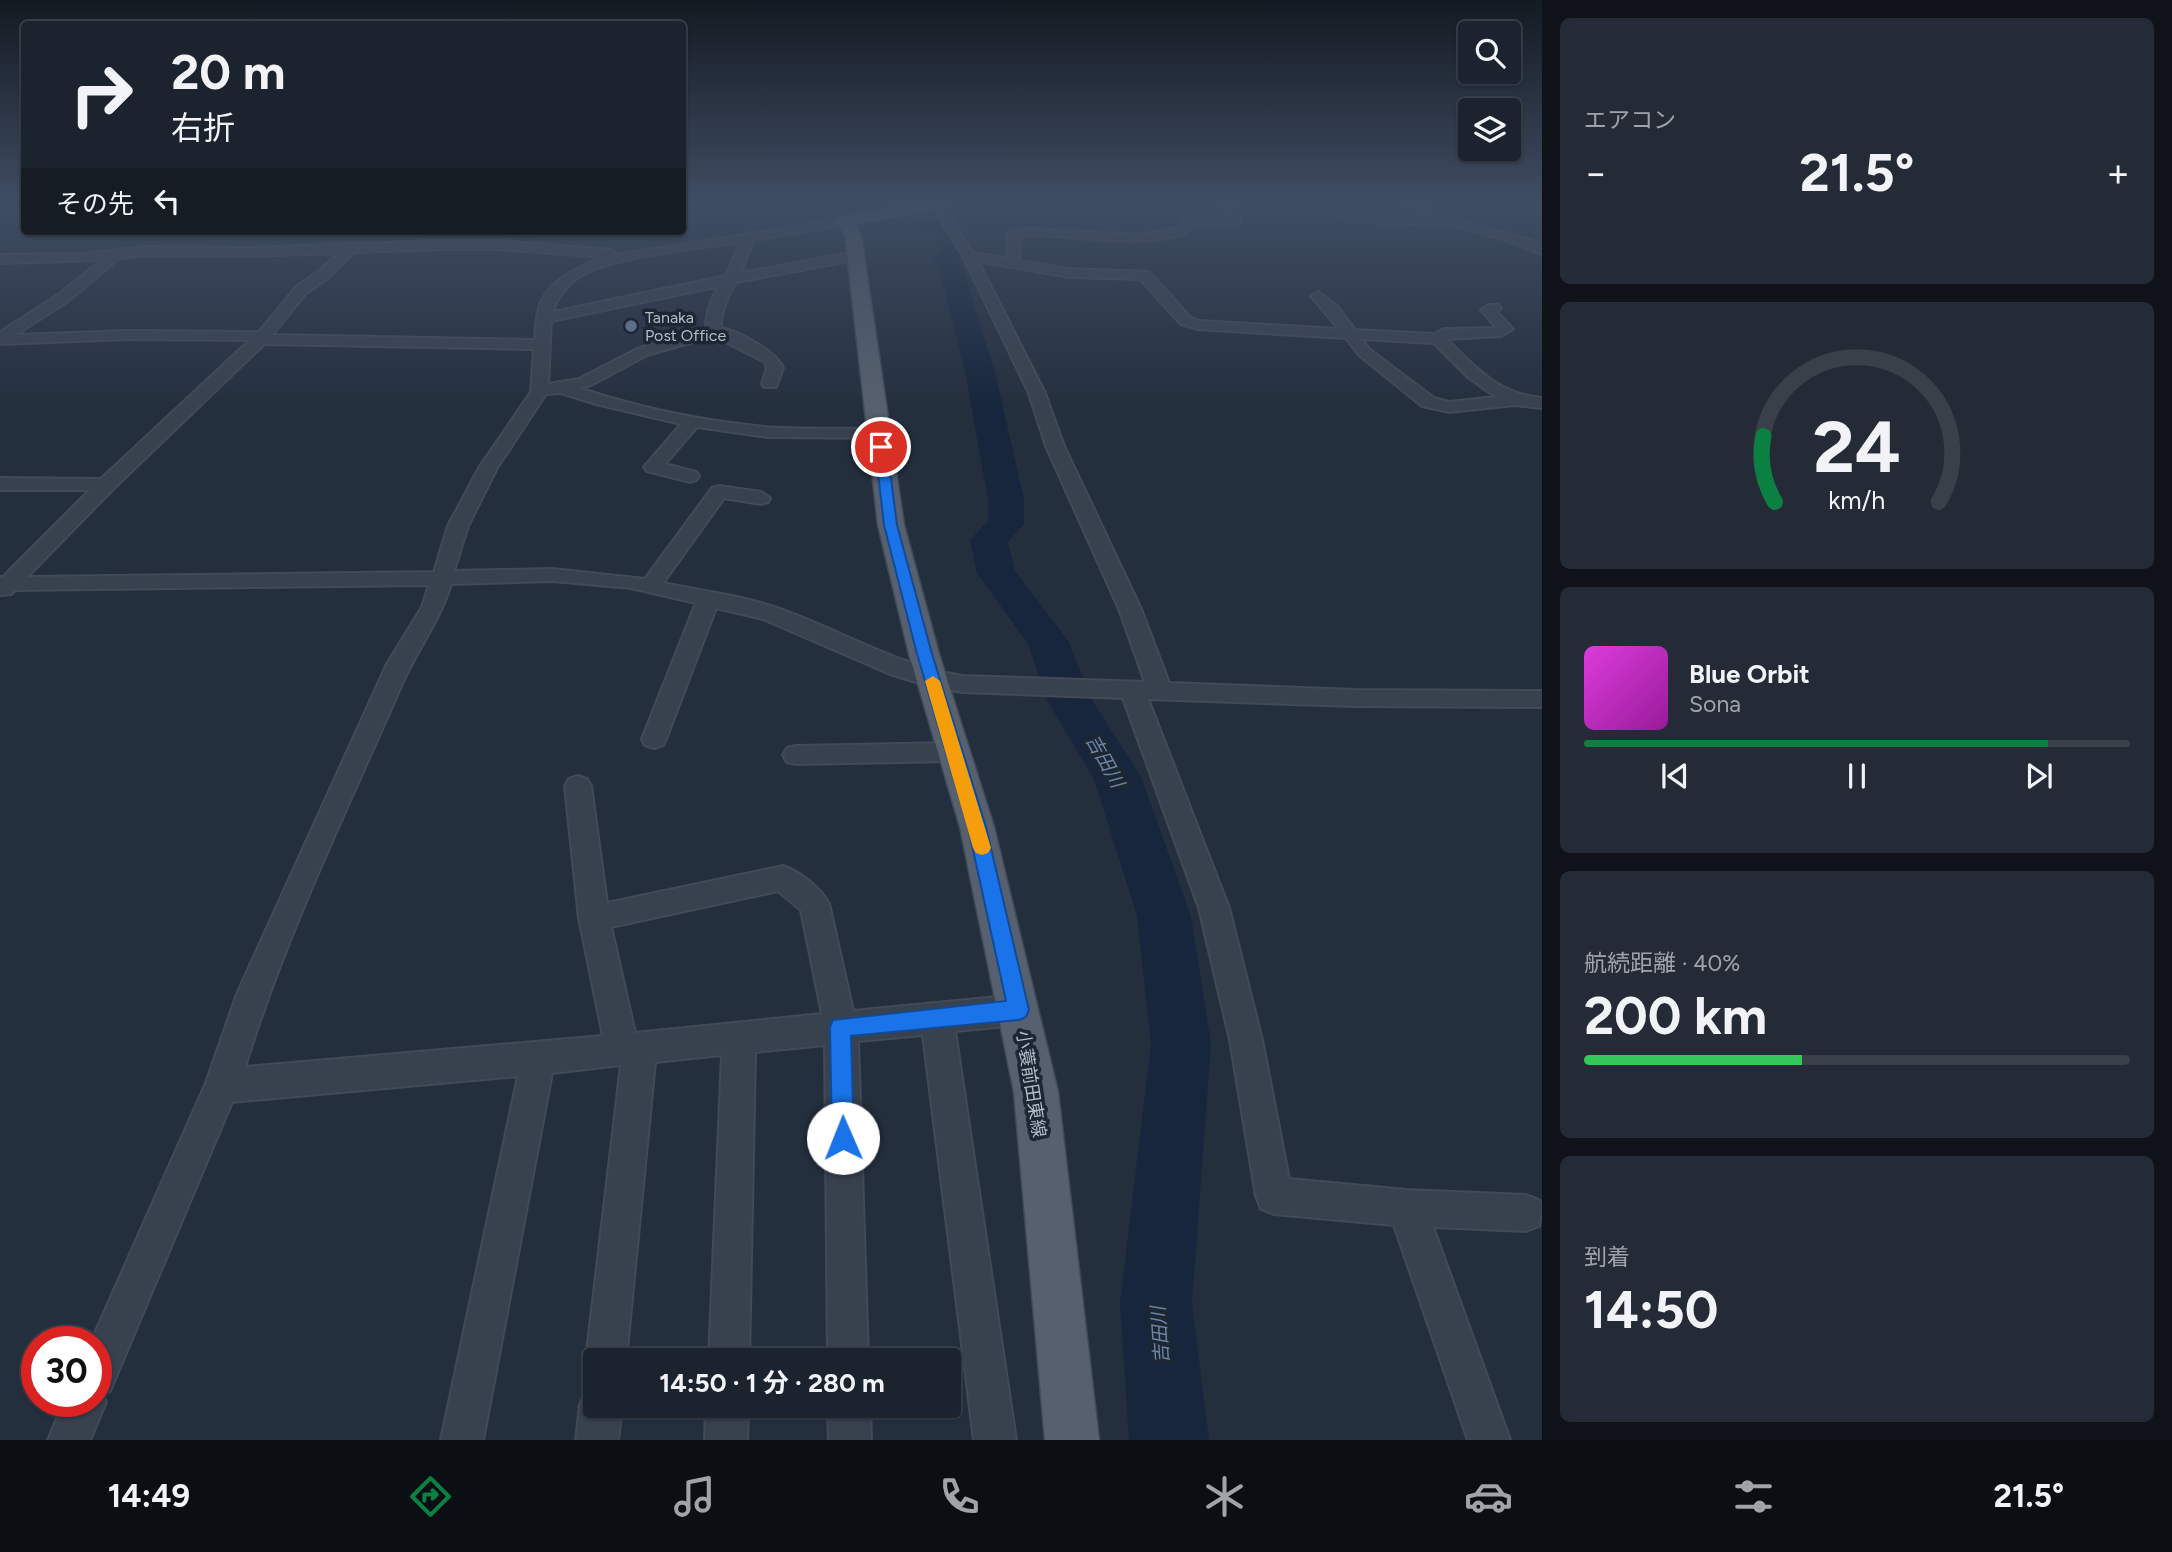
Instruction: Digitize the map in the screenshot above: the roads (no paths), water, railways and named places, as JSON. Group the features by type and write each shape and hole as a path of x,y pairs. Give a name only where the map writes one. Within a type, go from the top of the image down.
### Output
{"main road":[{"name":"小蓑前田東線","path":"858,271 891,525 932,679 977,827 1036,1091 1072,1440"}],"street":[{"path":"0,339 63,298 96,271"},
{"path":"3,587 106,485 262,338 301,290 328,271"},
{"path":"551,388 545,321 578,271"},
{"path":"714,331 713,318 719,311 719,296 736,271"},
{"path":"0,339 128,335 262,338 545,321 769,271"},
{"path":"976,271 1035,391 1055,446 1130,609 1138,689 1214,908 1246,1040 1274,1196 1406,1208 1526,1213"},
{"path":"1056,271 1144,275 1186,321 1198,325 1438,339 1471,371 1516,400"},
{"path":"1318,296 1364,352 1428,402 1450,407 1516,400 1542,403"},
{"path":"1438,339 1444,333 1462,331 1502,332 1506,329 1488,310 1494,308"},
{"path":"112,1340 222,1086 248,1004 399,664 433,607 458,526 470,499 505,442 551,388 584,382 642,352 714,331 725,333 772,360 775,368 770,384"},
{"path":"551,388 692,422 768,432 879,434"},
{"path":"690,476 653,467 692,422"},
{"path":"0,484 106,485"},
{"path":"650,586 719,492 761,498"},
{"path":"3,587 552,575 650,586 769,613 898,668 932,679 1005,687 1138,689 1355,698 1542,699"},
{"path":"654,739 709,598"},
{"path":"796,755 954,752"},
{"path":"579,786 594,918 631,1048 607,1348"},
{"path":"594,918 783,878 814,904 841,1027 848,1348"},
{"path":"222,1086 538,1058 1019,1010"},
{"path":"937,1018 995,1440"},
{"path":"729,1348 739,1037"},
{"path":"462,1440 538,1058"},
{"path":"1406,1208 1489,1440"},
{"path":"69,1440 79,1417"},
{"path":"597,1440 600,1418"},
{"path":"726,1440 727,1418"},
{"path":"849,1418 850,1440"}],"waterway":[{"name":"吉田川","path":"952,271 981,376 1006,500 1006,524 989,540 996,573 1048,642 1069,700 1117,777 1164,916 1181,1044 1156,1303 1169,1440"}],"place":[{"name":"Tanaka Post Office","path":"631,326"}]}
